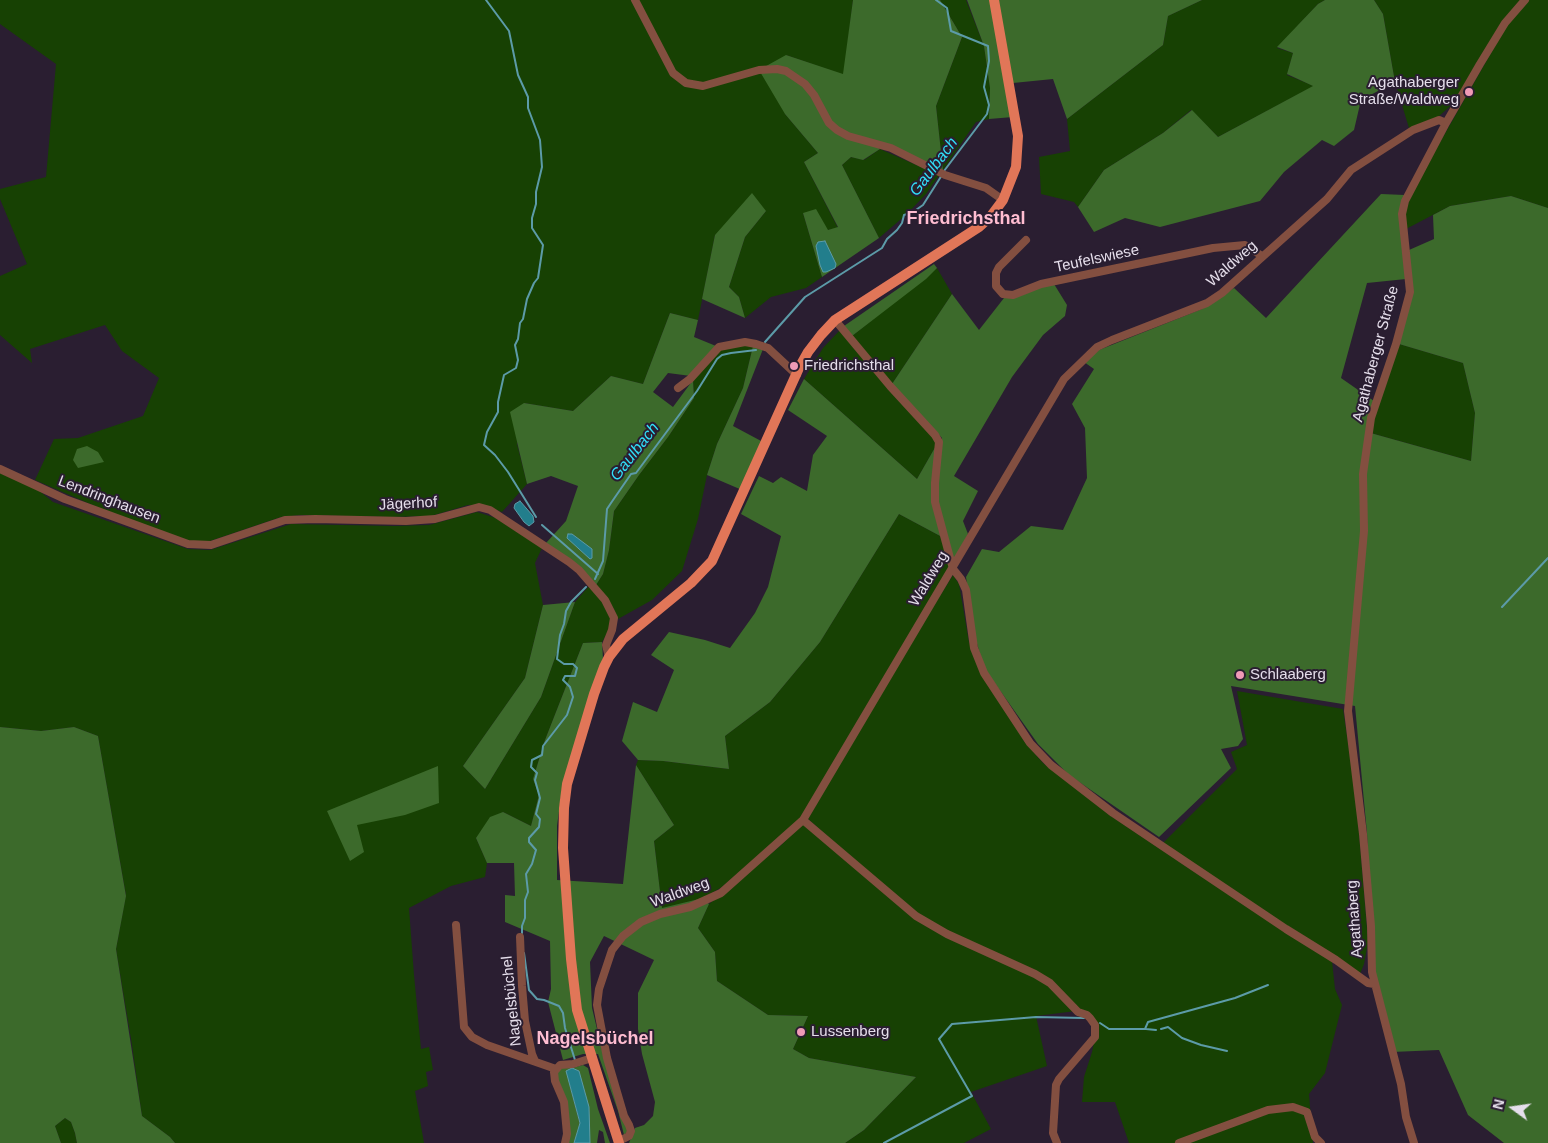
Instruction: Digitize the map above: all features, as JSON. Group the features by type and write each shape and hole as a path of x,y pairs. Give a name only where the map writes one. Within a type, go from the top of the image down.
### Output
{"main road":[{"path":"619,1142 577,1010 563,848 567,784 595,690 609,657 631,632 691,583 712,561 796,375 808,352 821,335 835,320 978,227 991,216 1003,200 1016,167 1018,136 994,0"}],"street":[{"path":"636,0 673,73 686,83 703,86 759,70 777,69 786,71 805,84 814,94 829,123 837,130 848,136 891,148 942,174 986,188 1003,200"},
{"name":"Agathaberger Straße","path":"1351,688 1364,531 1363,474 1371,418 1396,344 1410,292 1403,208 1408,194 1446,123 1505,23 1525,0"},
{"name":"Waldweg","path":"619,1142 629,1136 631,1131 622,1110 607,1058 597,1005 599,989 612,950 623,936 641,922 660,914 690,907 721,893 803,820 1064,379 1097,347 1207,303 1222,293 1327,199 1351,170 1414,130 1439,120 1446,123"},
{"name":"Teufelswiese","path":"1026,240 999,267 996,273 996,286 1003,294 1013,295 1041,284 1213,248 1245,245 1262,256"},
{"path":"835,320 939,442 935,502 953,569 961,579 966,590 974,648 984,673 1030,743 1051,765 1113,813 1368,983 1374,984"},
{"path":"678,388 690,379 719,347 745,342 768,348 796,375"},
{"name":"Lendringhausen","path":"0,469 65,499 179,541 188,544 211,545"},
{"name":"Jägerhof","path":"211,545 285,520 315,518 406,521 435,518 479,507 490,510 569,562 579,570 600,594 610,607 614,618 606,645 609,657"},
{"name":"Agathaberg","path":"1351,688 1348,711 1363,834 1374,984 1401,1084 1406,1117 1414,1143"},
{"path":"803,820 916,916 970,946 1036,974 1050,983 1078,1012 1088,1015 1095,1025 1095,1037 1057,1082 1054,1133 1056,1143"},
{"name":"Nagelsbüchel","path":"456,925 464,1027 472,1037 487,1046 556,1069"},
{"name":"Nagelsbüchel","path":"520,936 525,1021 535,1062"},
{"path":"565,1143 567,1134 564,1102 555,1081 556,1069 560,1065 592,1058"},
{"path":"1179,1143 1268,1110 1293,1107 1307,1112 1315,1136 1322,1143"}],"green space":[{"path":"0,0 853,0 844,75 786,55 785,114 818,153 804,162 838,228 828,230 803,213 822,277 806,288 771,297 745,318 739,297 729,287 745,237 766,211 715,235 698,320 670,313 643,384 611,376 573,411 524,403 517,444 527,484 502,512 484,505 468,505 431,516 301,515 281,517 210,541 190,541 111,513 35,480 54,439 78,438 143,416 159,378 122,351 105,325 30,349 32,363 0,335 0,276 27,264 0,199 0,189 46,177 56,64 0,24"},
{"path":"853,0 940,0 962,37 936,106 943,170 866,139 880,149 863,160 851,157 842,165 879,238 822,277 803,213 816,209 828,230 838,227 804,162 818,153 785,114 759,70 786,55 843,74"},
{"path":"940,0 966,0 984,46 990,88 989,119 976,122 943,170 936,106 962,37"},
{"path":"967,0 1202,0 1168,16 1163,45 1067,119 1053,79 1013,83 1013,117 989,119 990,88 984,46"},
{"path":"1202,0 1325,0 1318,4 1277,48 1293,53 1287,75 1314,86 1218,137 1191,110 1163,133 1104,170 1078,207 1074,202 1041,194 1039,157 1070,151 1067,119 1163,45 1168,16"},
{"path":"1325,0 1374,0 1383,14 1395,82 1361,100 1354,130 1334,146 1322,140 1284,172 1260,201 1160,227 1125,218 1094,232 1078,207 1104,170 1163,133 1192,110 1218,137 1313,86 1287,74 1293,53 1277,47 1318,4"},
{"path":"1374,0 1521,0 1456,101 1438,117 1409,128 1395,82 1383,14"},
{"path":"1527,0 1548,0 1548,208 1511,196 1450,206 1406,229 1405,215 1411,193 1507,25"},
{"path":"880,149 939,175 926,194 907,214 879,238 842,165 851,157 864,160"},
{"path":"752,193 766,211 745,237 729,287 739,297 745,318 702,299 715,235"},
{"path":"1381,194 1405,195 1406,279 1367,283 1341,378 1374,401 1367,432 1471,461 1475,413 1463,363 1399,344 1413,293 1409,250 1434,239 1433,215 1450,206 1511,196 1548,208 1548,1143 1504,1143 1468,1115 1439,1050 1392,1052 1374,984 1367,833 1355,706 1231,686 1243,739 1238,746 1221,749 1231,768 1159,837 1069,775 1038,744 984,668 974,633 966,577 982,549 999,552 1031,526 1063,530 1087,478 1085,428 1072,404 1094,369 1084,362 1099,350 1202,309 1234,288 1266,318"},
{"path":"934,264 937,268 926,279 852,336 844,326"},
{"path":"937,268 952,294 892,384 852,336"},
{"path":"1054,284 1067,305 1065,316 1043,335 1012,377 954,476 978,491 963,521 968,534 953,562 937,502 942,438 892,384 952,294 979,330 1004,298 1019,296"},
{"path":"670,313 698,320 694,337 716,346 691,376 668,373 653,392 673,407 693,380 694,398 614,511 609,550 603,574 596,585 546,543 566,521 578,486 551,476 527,484 510,412 524,403 573,411 611,376 643,384"},
{"path":"840,330 936,439 937,444 917,479 804,379 823,348"},
{"path":"1399,344 1463,363 1475,413 1471,461 1371,433 1378,404"},
{"path":"741,345 753,346 743,388 717,444 707,475 698,519 682,571 652,600 618,619 614,609 596,585 603,574 609,550 614,511 694,398 693,380 719,350"},
{"path":"753,346 763,349 733,426 763,442 742,490 707,475 717,444 743,388"},
{"path":"804,379 917,479 937,444 933,482 942,537 899,514 820,642 770,702 725,736 729,769 638,760 622,741 633,702 657,712 674,670 651,655 669,632 730,648 755,613 768,587 781,536 741,514 759,476 773,483 781,477 807,491 813,455 827,436 788,410"},
{"path":"87,446 98,452 104,462 78,468 73,460 77,449"},
{"path":"0,473 37,489 53,502 188,549 210,550 291,524 429,525 477,512 496,518 542,548 535,563 543,605 525,678 463,766 485,789 541,697 575,602 590,585 604,602 611,618 609,630 602,642 583,643 545,740 533,779 539,795 531,826 503,812 476,838 487,863 485,877 451,886 409,908 421,1049 429,1047 433,1070 426,1072 428,1086 415,1091 424,1143 175,1143 142,1116 116,949 126,895 98,736 74,727 41,731 0,727"},
{"path":"899,514 942,537 950,568 800,819 722,887 703,898 662,909 654,841 674,825 636,765 638,760 729,769 725,736 770,702 820,642"},
{"path":"953,575 959,584 969,642 1024,741 1043,763 1111,816 1332,961 1335,989 1342,1005 1325,1073 1309,1094 1313,1143 1129,1143 1115,1102 1082,1102 1084,1077 1095,1037 1095,1025 1087,1015 1051,982 972,945 917,915 808,819 878,695"},
{"path":"575,602 541,697 485,789 463,766 525,678 543,605"},
{"path":"602,642 603,659 562,789 557,826 557,880 623,884 636,765 674,825 654,841 662,908 703,898 709,904 698,928 715,952 717,981 768,1015 808,1016 793,1049 809,1058 916,1077 864,1130 845,1143 629,1143 635,1128 644,1125 653,1116 655,1102 642,1054 638,1029 638,993 654,960 604,936 590,962 592,1008 603,1054 628,1127 624,1135 618,1111 598,1054 583,1054 563,1060 548,1002 551,989 550,941 505,922 505,895 515,896 514,863 487,863 476,838 490,817 503,812 531,826 539,795 533,779 545,740 583,643"},
{"path":"1237,691 1343,709 1356,796 1368,942 1360,974 1288,928 1163,843 1237,769 1231,752 1247,745"},
{"path":"0,727 41,731 74,727 98,736 126,896 116,949 142,1116 175,1143 77,1143 71,1122 65,1118 55,1126 61,1143 0,1143"},
{"path":"438,766 439,803 405,815 357,825 364,852 350,861 327,811"},
{"path":"804,823 917,918 1049,984 1076,1011 1036,1016 1047,1066 971,1092 991,1129 964,1143 845,1143 864,1130 916,1077 809,1058 793,1049 808,1016 768,1015 717,981 715,952 698,928 709,904 779,847"},
{"path":"583,1065 588,1068 598,1109 610,1143 605,1143 603,1132 599,1130 597,1143 590,1143 579,1071 569,1082 580,1124 574,1143 567,1143 557,1075 559,1068 572,1068"},
{"path":"65,1118 71,1122 77,1143 61,1143 55,1126"}],"water":[{"path":"825,241 836,264 835,268 823,272 816,246 818,242"},
{"path":"520,501 533,516 534,522 529,526 514,508 515,504"},
{"path":"568,534 572,534 592,549 592,558 590,559 567,538"},
{"path":"572,1068 579,1071 589,1107 590,1143 574,1143 580,1123 566,1071"}],"waterway":[{"path":"486,0 509,31 518,75 528,97 528,108 540,140 542,167 536,192 532,228 543,245 538,278 527,299 515,345 518,360 516,368 504,375 498,402 498,412 487,432 484,445 495,455 508,472 536,517"},
{"name":"Gaulbach","path":"936,0 947,8 951,31 988,46 989,61 984,87 989,105 987,114 944,171"},
{"name":"Gaulbach","path":"765,342 805,297 882,248 887,239 902,223 904,215 913,212 923,205 942,175"},
{"name":"Gaulbach","path":"595,579 603,561 607,509 631,474 636,473 697,391 717,359 722,355 756,350"},
{"path":"542,525 598,574"},
{"path":"1502,607 1548,558"},
{"name":"Gaulbach","path":"522,933 525,918 525,900 528,892 526,874 532,864 536,850 529,842 529,838 539,827 540,819 536,814 540,798 535,780 537,773 531,767 532,760 542,755 543,746 567,715 573,697 570,687 563,680 565,676 575,676 577,668 573,664 564,664 557,659 566,611 571,602 586,587"},
{"name":"Gaulbach","path":"524,953 529,990 537,999 559,1006 563,1013 565,1028 575,1060"},
{"path":"1100,1023 1109,1029 1145,1029 1148,1022 1235,998 1268,985"},
{"path":"884,1143 972,1096 939,1039 952,1024 1036,1017 1084,1018"},
{"path":"1161,1029 1168,1027 1182,1038 1227,1051"},
{"path":"1146,1029 1156,1030"}],"place":[{"name":"Agathaberger Straße/Waldweg","path":"1469,92"},
{"name":"Friedrichsthal","path":"794,366"},
{"name":"Schlaaberg","path":"1240,675"},
{"name":"Lussenberg","path":"801,1032"}],"district":[{"name":"Friedrichsthal","path":"966,219"},
{"name":"Nagelsbüchel","path":"595,1039"}]}
